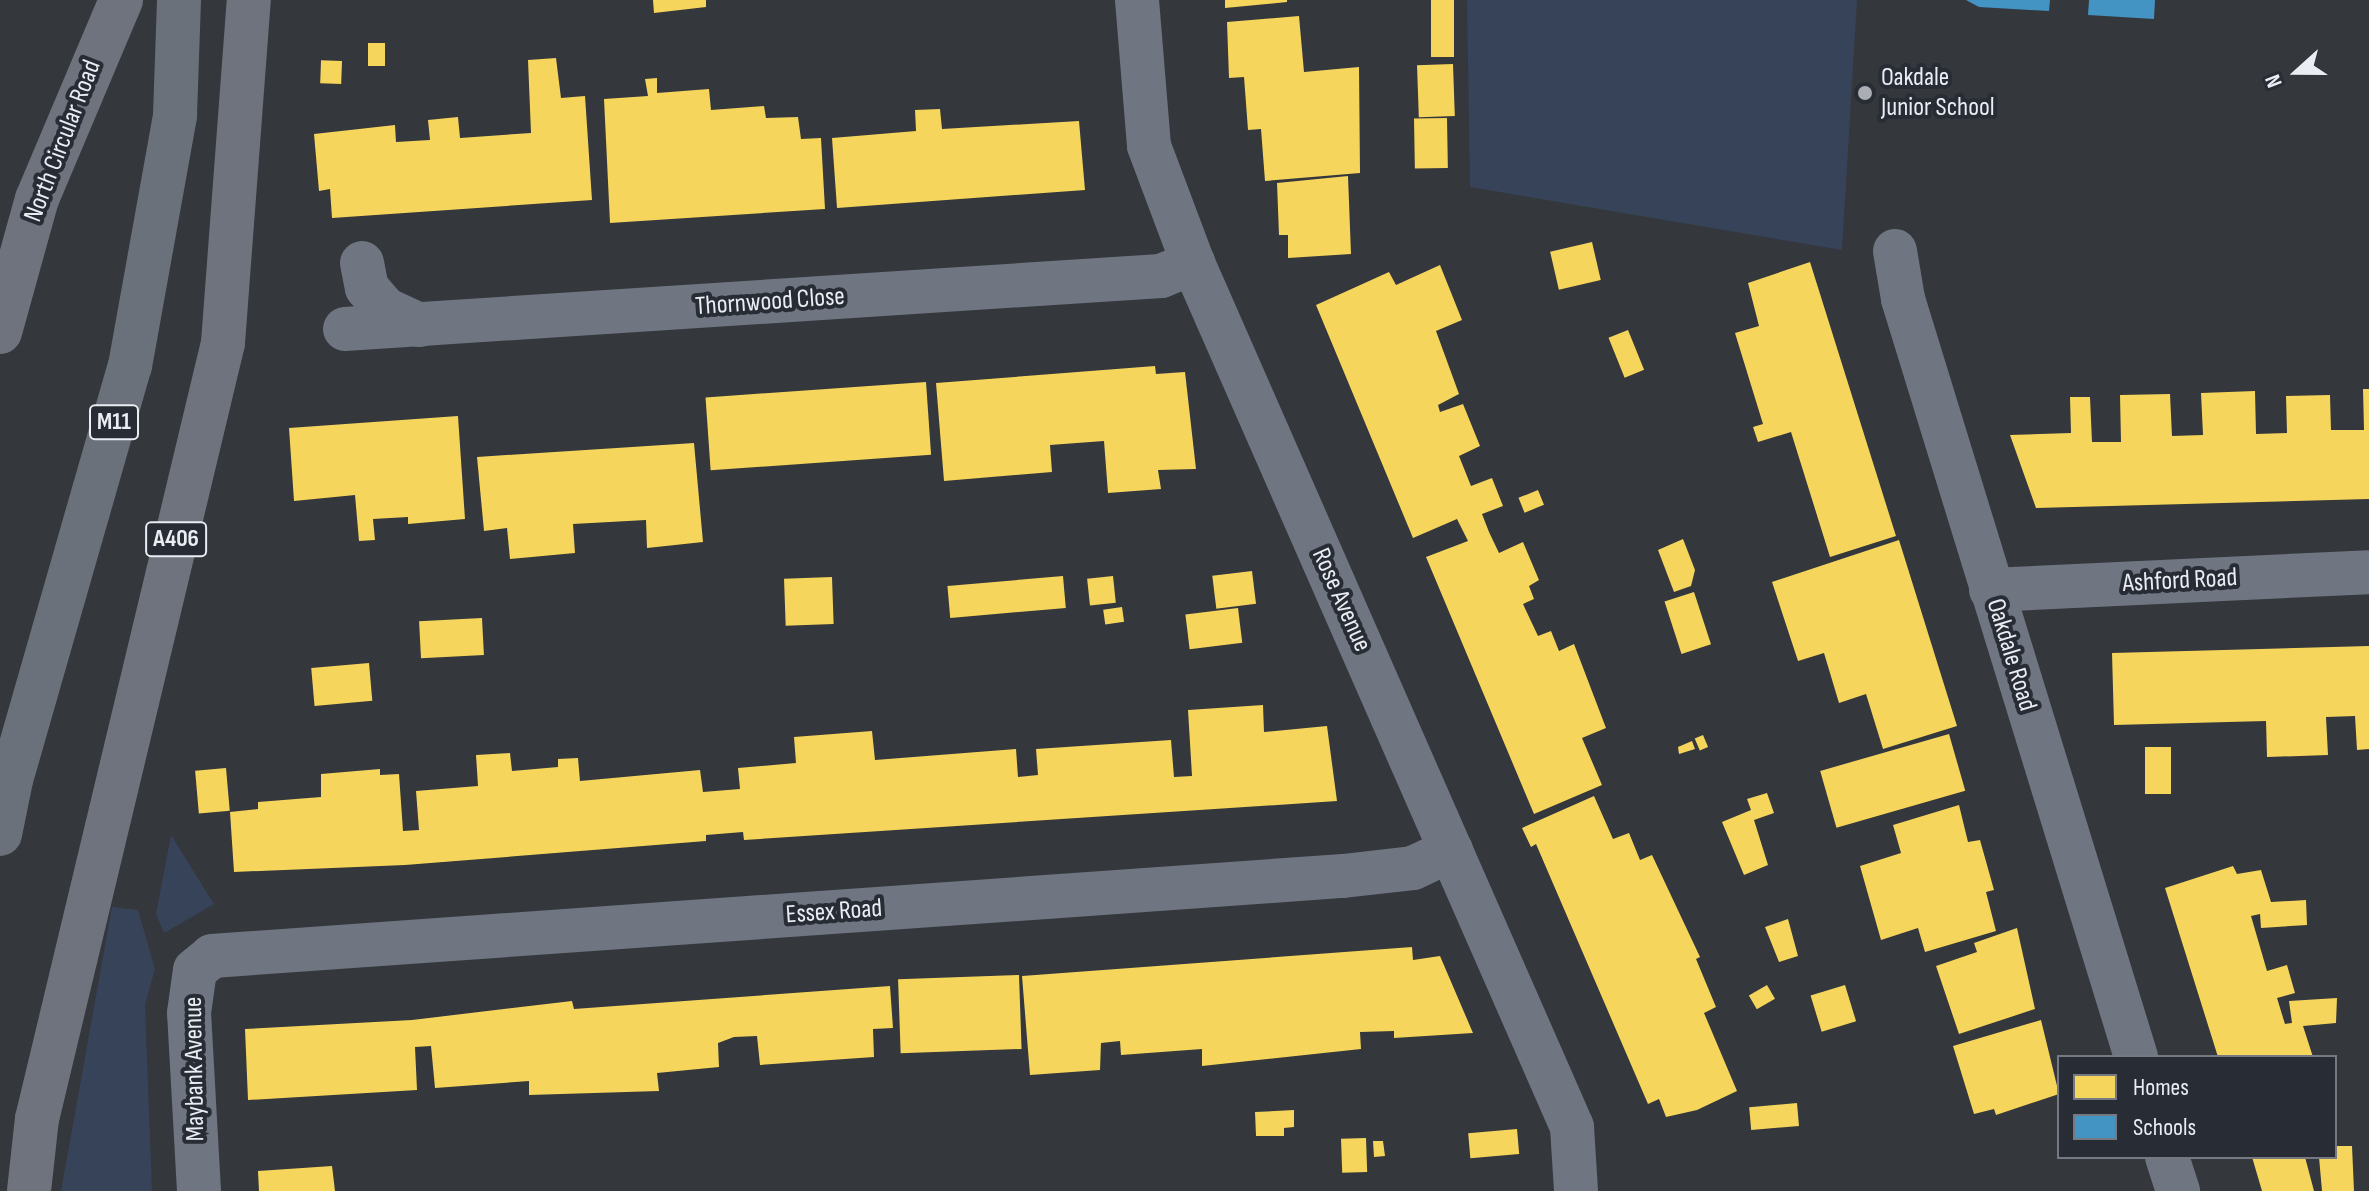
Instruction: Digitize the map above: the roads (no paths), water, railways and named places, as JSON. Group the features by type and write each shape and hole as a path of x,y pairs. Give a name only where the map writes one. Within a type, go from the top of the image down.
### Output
{"highway":[{"name":"North Circular Road","path":"0,332 37,199 121,0"},
{"name":"M11","path":"0,834 11,780 130,366 175,115 179,0"},
{"name":"A406","path":"29,1191 37,1119 223,343 249,0"}],"street":[{"name":"Rose Avenue","path":"1137,0 1149,146 1193,263 1572,1127 1576,1191"},
{"name":"Oakdale Road","path":"1895,251 1903,299 2135,1055"},
{"path":"362,263 367,288 385,309 419,325"},
{"name":"Thornwood Close","path":"345,329 1161,276 1193,263"},
{"name":"Ashford Road","path":"1991,590 2369,572"},
{"name":"Essex Road","path":"212,956 1343,876 1413,868 1451,850"},
{"name":"Maybank Avenue","path":"199,1191 189,1013 195,970 212,956"},
{"path":"2168,1159 2178,1191"}],"place":[{"name":"Oakdale Junior School","path":"1865,93"}]}
